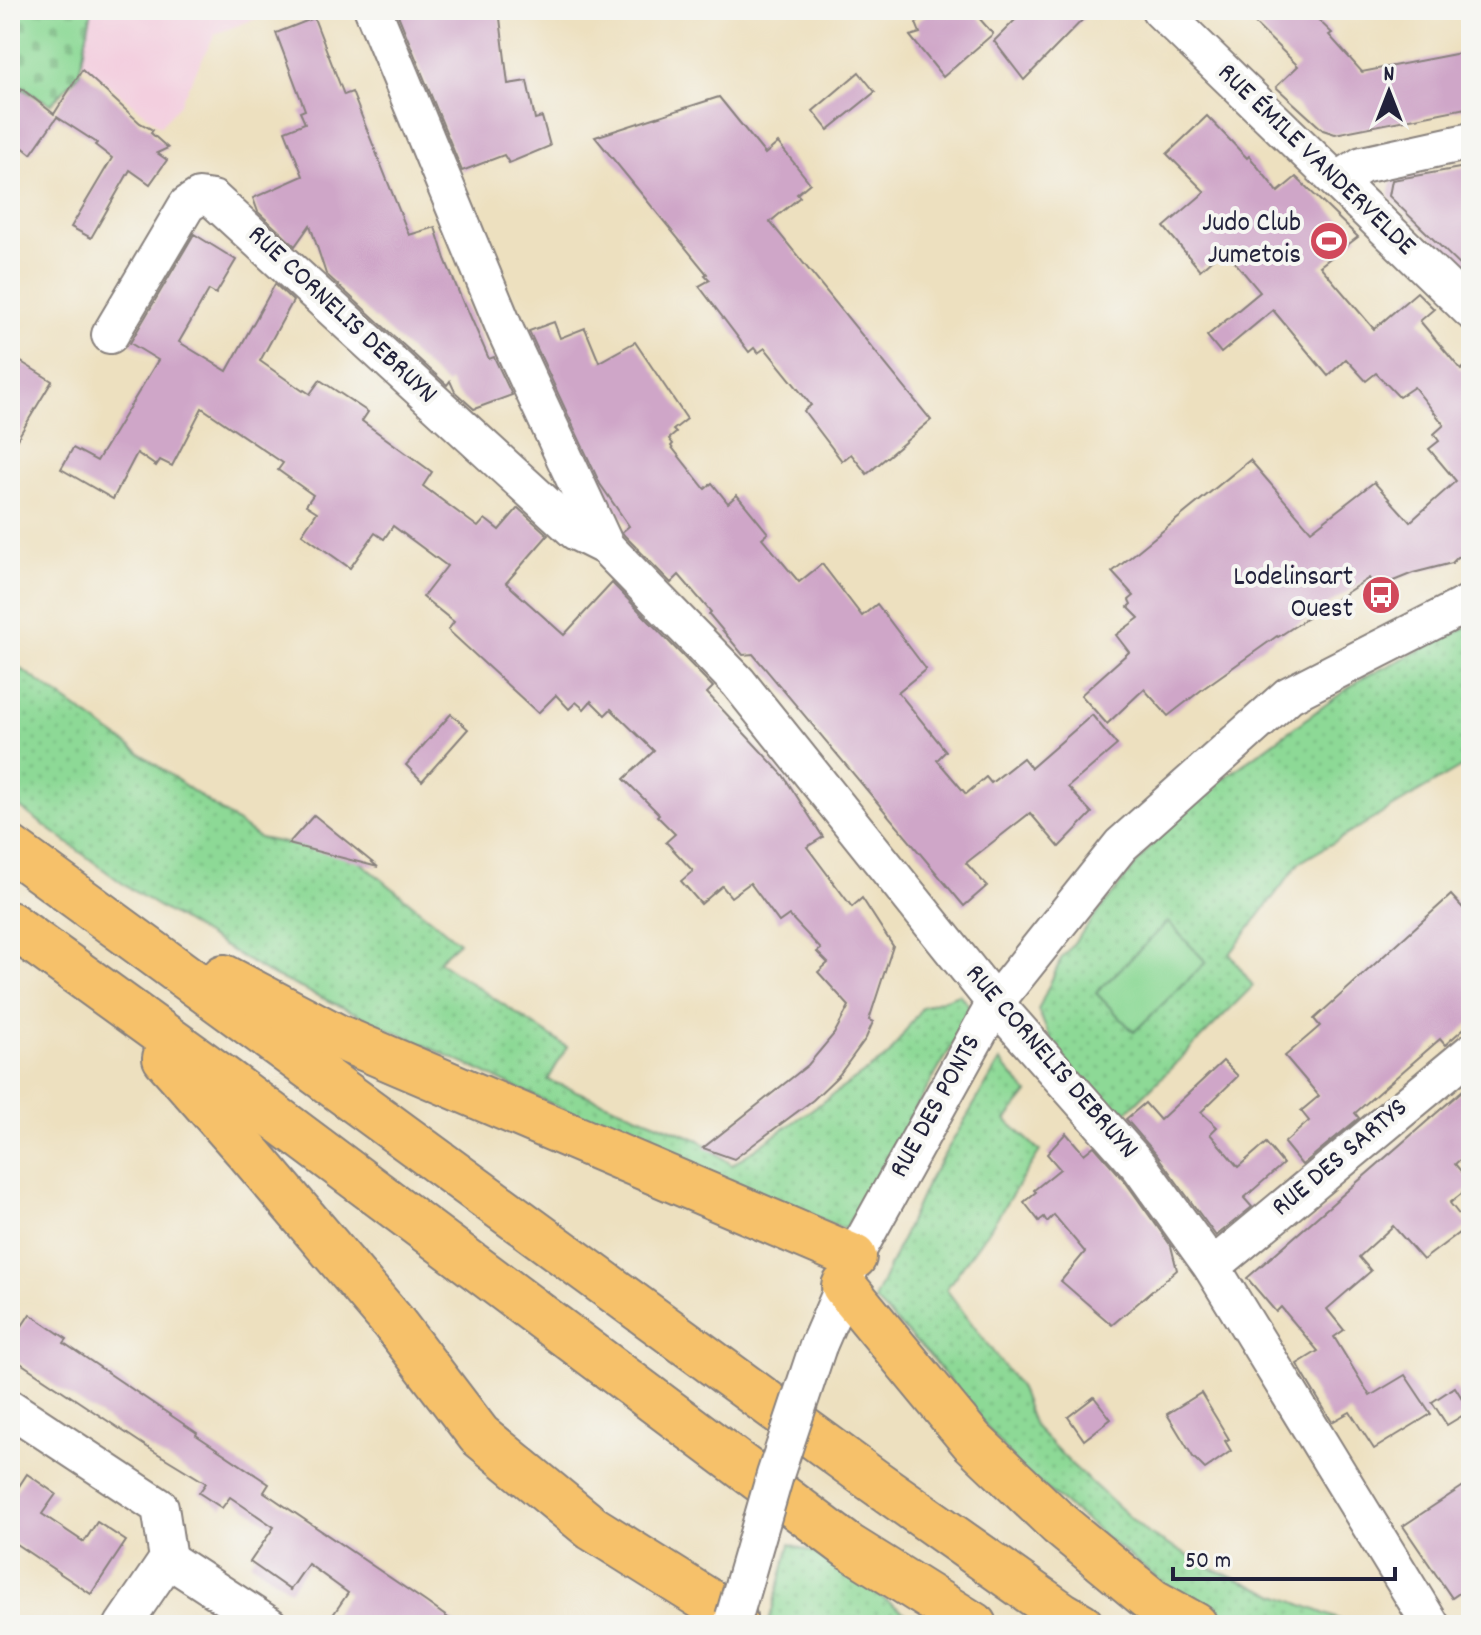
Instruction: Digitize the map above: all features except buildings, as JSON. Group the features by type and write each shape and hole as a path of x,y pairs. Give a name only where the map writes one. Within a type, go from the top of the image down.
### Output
{"highway":[{"path":"10,848 874,1481 1081,1625"},
{"path":"89,906 336,1036 849,1271 972,1441 1059,1524 1152,1601 1195,1625"},
{"path":"10,924 227,1081 848,1546 974,1625"},
{"path":"107,994 250,1154 382,1310 479,1435 592,1528 733,1621"}],"street":[{"name":"RUE CORNELIS DEBRUYN","path":"373,10 506,332 606,547"},
{"name":"RUE ÉMILE VANDERVELDE","path":"1160,10 1471,311"},
{"path":"1337,181 1362,165 1471,141"},
{"name":"RUE CORNELIS DEBRUYN","path":"110,335 187,205 199,197 213,199 576,532 606,547 738,682 995,1003 1140,1167 1212,1267 1431,1625"},
{"name":"RUE DES PONTS","path":"733,1621 775,1475 818,1346 849,1271 909,1155 995,1003 1121,845 1289,695 1471,602"},
{"name":"RUE DES SARTYS","path":"1212,1267 1471,1052"},
{"path":"10,1408 160,1507 168,1559 123,1625"},
{"path":"168,1559 269,1625"}],"shaded area":[{"path":"92,10 279,10 215,34 179,105 160,126 82,63"}],"green space":[{"path":"10,10 92,10 79,74 51,104 12,84 10,86"},
{"path":"1471,625 1471,761 1299,863 1230,954 1253,986 1116,1123 1054,1047 1038,1010 1061,959 1180,810 1361,679"},
{"path":"10,661 259,838 354,857 459,942 438,961 567,1047 548,1080 699,1140 732,1165 888,1056 922,1007 959,994 973,1010 845,1229 578,1116 268,973 130,889 10,800"},
{"path":"1168,922 1206,962 1134,1032 1096,993"},
{"path":"1000,1061 1028,1093 1006,1120 1040,1151 946,1289 1020,1388 1034,1426 1147,1533 1212,1569 1353,1625 1215,1625 1018,1466 929,1355 874,1300 925,1187"},
{"path":"790,1544 817,1554 923,1625 768,1625"}],"place":[{"name":"Judo Club Jumetois","path":"1329,241"},
{"name":"Lodelinsart Ouest","path":"1381,595"}]}
